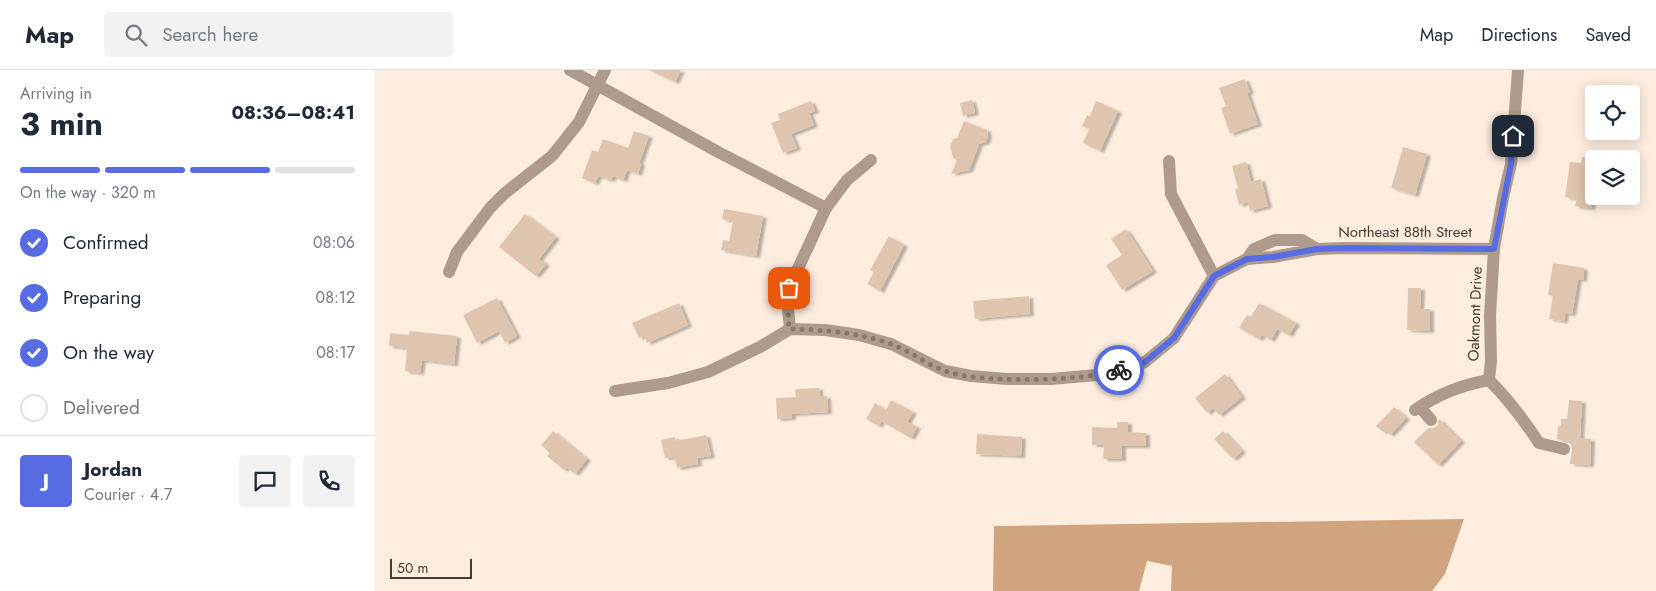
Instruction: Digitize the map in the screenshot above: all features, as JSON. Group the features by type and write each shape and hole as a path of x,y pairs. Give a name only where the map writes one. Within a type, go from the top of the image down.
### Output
{"street":[{"path":"570,70 720,153 826,208"},
{"path":"449,272 457,252 490,208 505,193 552,156 579,122 605,70"},
{"name":"Oakmont Drive","path":"1489,380 1494,249 1511,164 1517,70"},
{"path":"615,391 668,383 708,372 760,347 789,329 789,288 826,208 847,180 871,160"},
{"path":"1169,161 1171,194 1214,276"},
{"name":"Northeast 88th Street","path":"789,329 825,330 859,335 891,344 945,371 971,376 1007,379 1051,379 1108,374 1145,362 1174,338 1214,276 1247,259 1254,248 1275,240 1302,240 1317,249 1494,249"},
{"path":"1431,420 1418,409 1432,398 1473,383 1489,380 1522,417 1539,443 1564,448"}],"shaded area":[{"path":"1464,519 1445,574 1432,591 1171,591 1172,566 1147,561 1139,591 993,591 994,526"}],"building":[{"path":"649,70 681,70 675,82"},
{"path":"1245,79 1250,92 1247,93 1258,124 1230,134 1221,108 1226,106 1219,88"},
{"path":"972,100 975,113 963,116 960,103"},
{"path":"811,101 815,111 809,113 814,125 791,134 797,148 783,153 771,123 780,120 778,114"},
{"path":"1096,101 1118,111 1100,151 1083,143 1089,129 1082,126 1087,115 1090,116"},
{"path":"964,121 987,130 988,136 986,142 979,144 969,170 951,174 957,160 953,158 950,146 953,139 957,138"},
{"path":"634,131 649,136 639,163 641,164 638,174 627,170 623,180 613,176 611,180 598,176 595,183 582,178 592,150 598,152 603,139 628,148"},
{"path":"1403,147 1427,154 1415,195 1391,188"},
{"path":"1582,157 1585,158 1585,205 1592,205 1591,208 1575,206 1577,199 1565,197 1570,162 1581,163"},
{"path":"1246,162 1251,182 1261,179 1268,206 1250,211 1248,202 1239,205 1235,189 1238,189 1232,166"},
{"path":"724,209 763,216 756,256 721,250 723,240 729,241 733,221 722,219"},
{"path":"525,214 556,237 539,259 546,264 536,276 499,247"},
{"path":"1126,229 1153,271 1122,290 1106,265 1122,255 1111,239"},
{"path":"889,236 904,245 880,291 867,284 874,272 870,270"},
{"path":"1553,263 1584,268 1583,280 1578,279 1572,314 1565,313 1564,321 1549,319 1553,296 1548,295"},
{"path":"1408,288 1421,288 1420,309 1430,309 1430,331 1407,330"},
{"path":"1029,296 1030,314 975,319 973,301"},
{"path":"497,298 517,336 505,343 499,331 477,343 463,315"},
{"path":"679,303 688,325 647,343 644,336 639,338 632,323"},
{"path":"1259,303 1296,323 1289,335 1277,329 1271,340 1262,335 1259,339 1239,328 1247,315 1251,317"},
{"path":"410,331 457,336 454,364 422,360 420,373 405,371 407,348 389,346 390,333 409,335"},
{"path":"1225,374 1242,397 1219,415 1213,408 1207,413 1195,398"},
{"path":"819,388 820,397 827,396 828,412 792,414 792,418 777,419 776,398 796,397 795,389"},
{"path":"891,400 913,412 907,422 917,427 911,438 881,421 879,426 866,419 875,403 886,410"},
{"path":"1569,400 1582,401 1580,438 1591,439 1590,465 1570,464 1571,444 1557,439 1558,426 1561,426 1561,419 1567,419"},
{"path":"1394,407 1406,418 1390,435 1385,430 1383,432 1376,426"},
{"path":"1439,419 1461,441 1438,465 1414,442 1428,428 1437,426"},
{"path":"1117,422 1128,422 1128,432 1146,433 1146,446 1122,446 1122,459 1103,459 1104,445 1092,445 1092,427 1117,428"},
{"path":"553,431 587,459 575,474 566,467 564,470 547,456 550,453 541,445"},
{"path":"1223,431 1242,451 1233,459 1214,439"},
{"path":"977,434 1022,437 1021,456 976,454"},
{"path":"706,435 711,456 697,458 698,464 677,468 674,457 665,458 661,440 675,437 675,441"}],"way so far":[{"path":"789,288 789,329 825,330 859,335 891,344 945,371 971,376 1007,379 1051,379 1108,374 1119,370"}],"route":[{"path":"1119,370 1145,362 1174,338 1214,276 1247,259 1273,257 1317,249 1494,249 1511,164 1513,136"}]}
